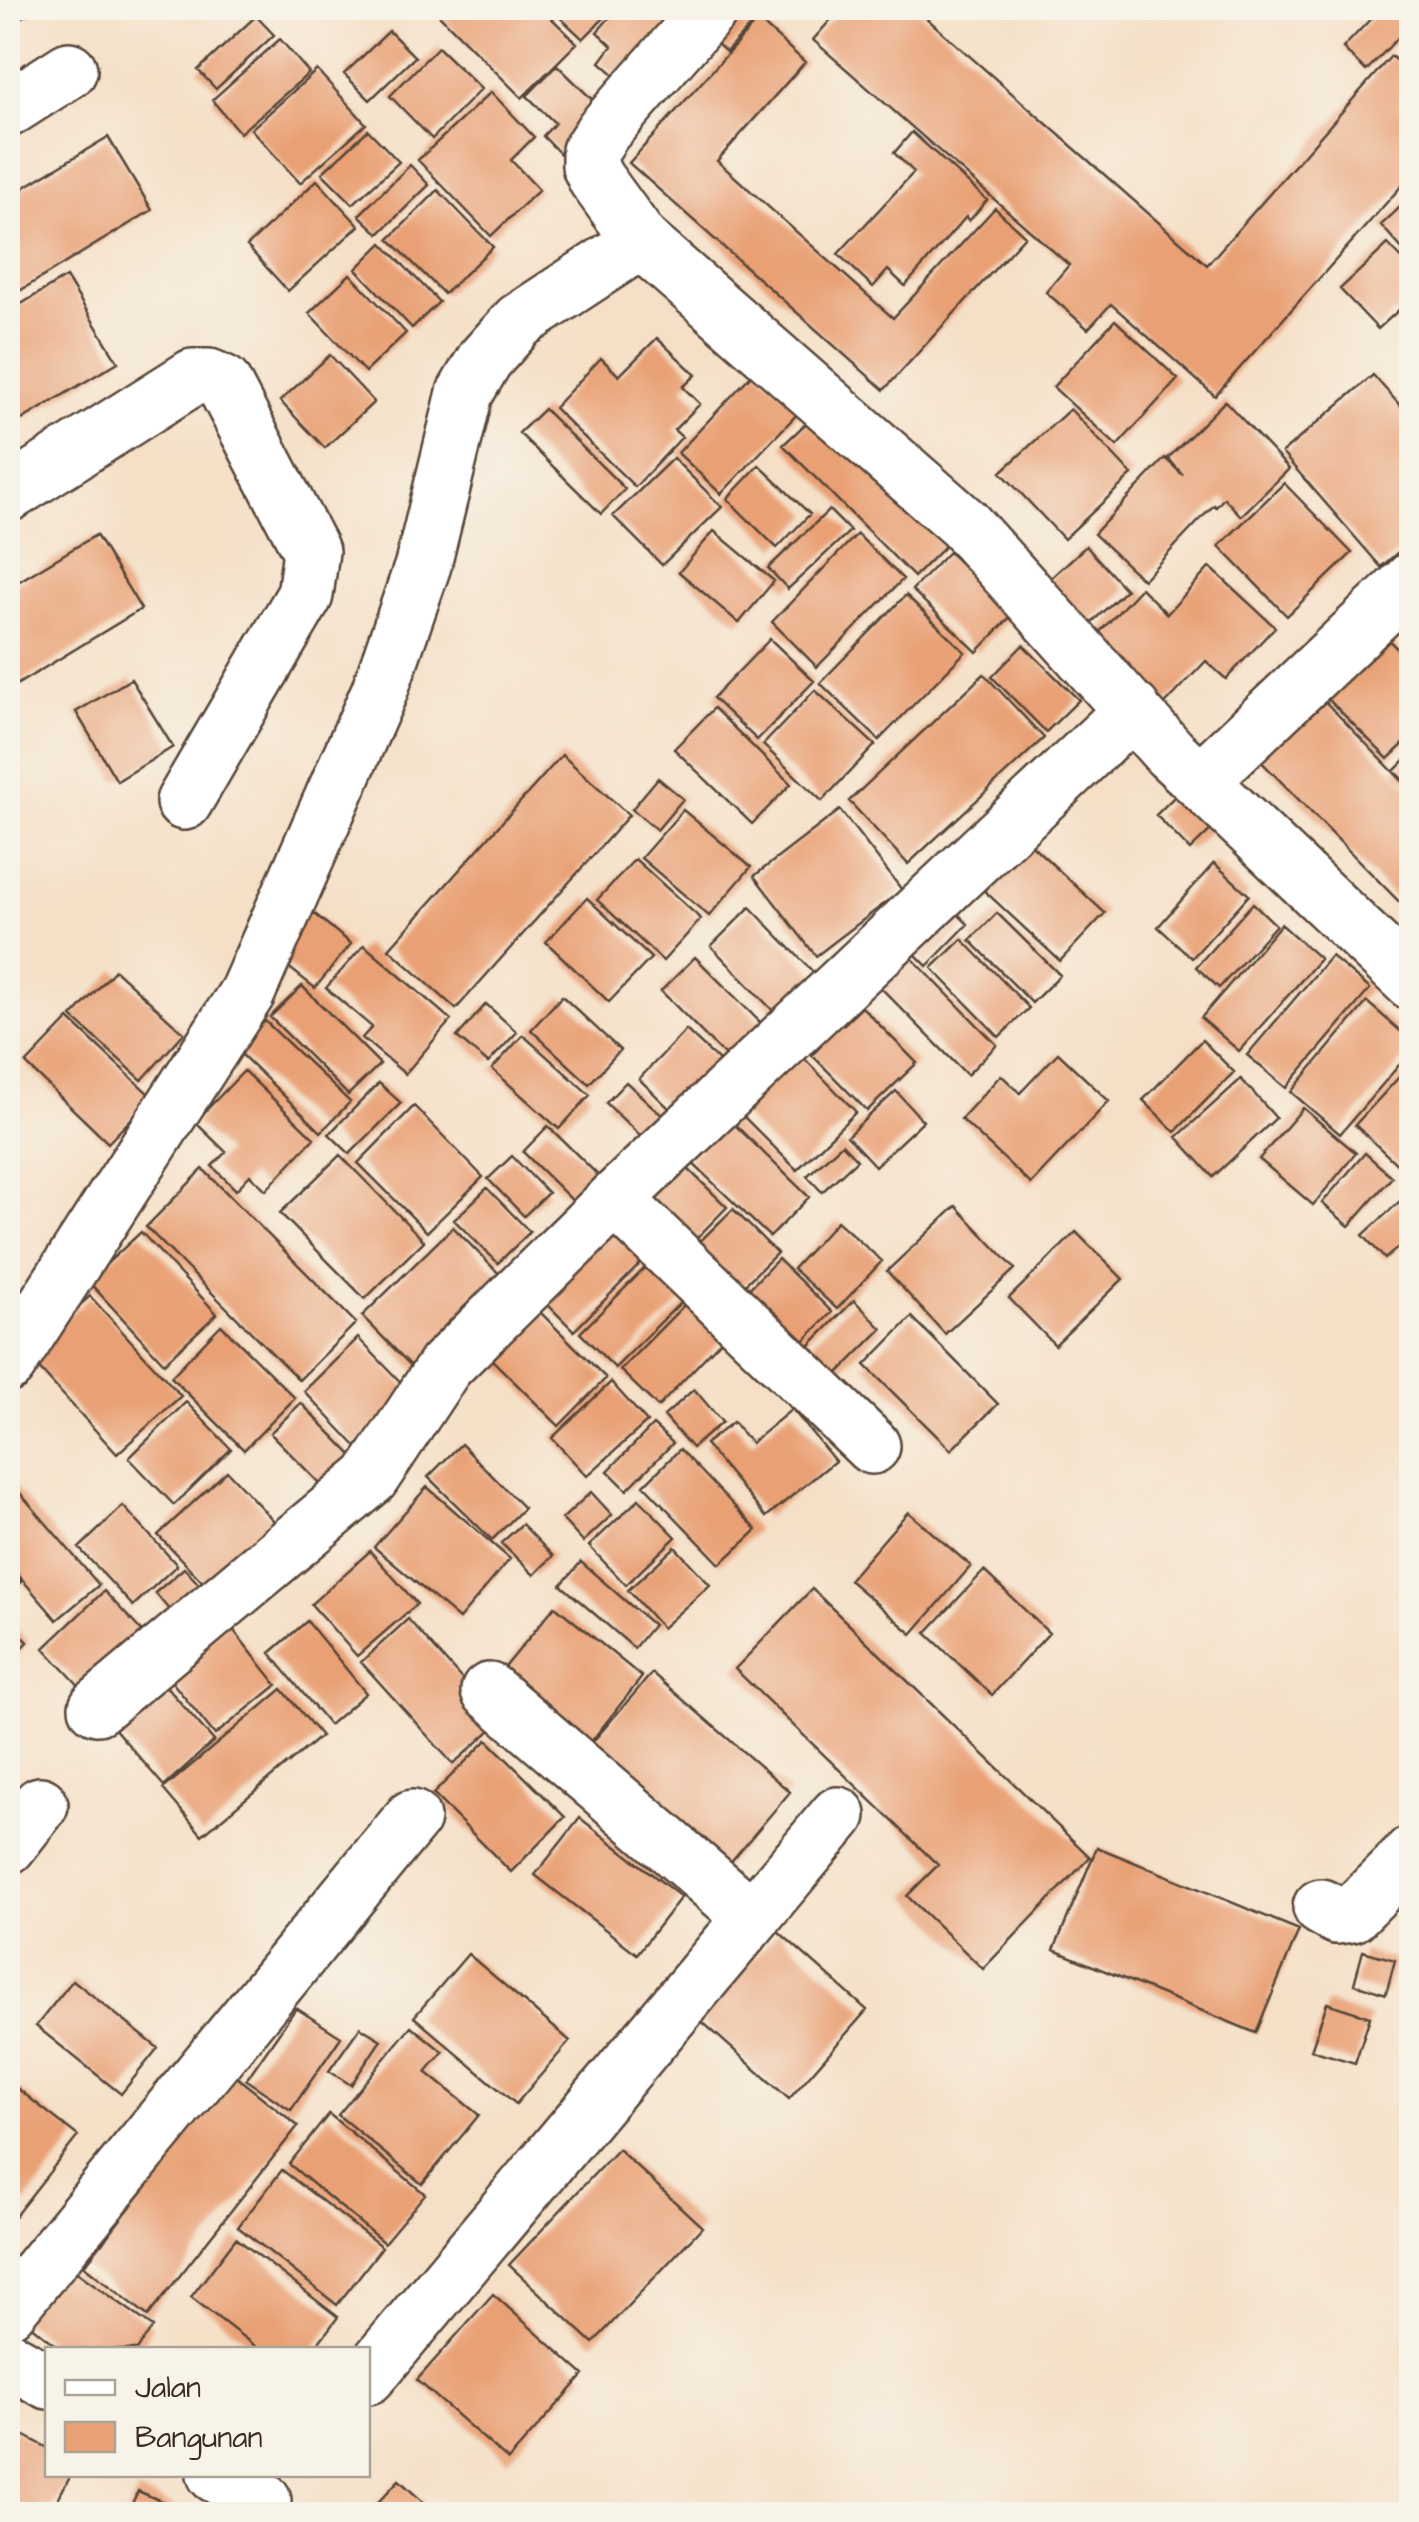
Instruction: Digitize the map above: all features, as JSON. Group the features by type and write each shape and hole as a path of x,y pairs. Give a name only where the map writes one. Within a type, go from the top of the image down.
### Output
{"street":[{"path":"711,8 590,151 590,166 596,179 641,242 964,524 1170,753 1412,982"},
{"path":"8,109 69,70"},
{"path":"8,1364 247,993 379,692 423,565 465,393 486,359 519,321 641,242"},
{"path":"8,494 193,377 209,377 224,383 311,552 305,595 184,802"},
{"path":"1200,781 1412,580"},
{"path":"98,1707 371,1478 445,1366 1133,710"},
{"path":"615,1200 872,1446"},
{"path":"488,1691 752,1917"},
{"path":"370,2374 838,1816"},
{"path":"8,2310 412,1818"},
{"path":"1321,1907 1337,1916 1352,1914 1412,1854"},
{"path":"8,2358 45,2379"},
{"path":"221,2477 267,2497"}],"building":[{"path":"8,8 37,8 8,26"},
{"path":"436,8 541,8 577,43 522,98"},
{"path":"550,8 614,8 583,39"},
{"path":"618,8 647,8 681,37 634,92 600,62 612,46 597,32"},
{"path":"737,8 754,22 726,52 697,26"},
{"path":"841,8 915,8 1207,265 1391,56 1412,75 1412,174 1215,396 1111,304 1088,329 1046,292 1069,265 813,40"},
{"path":"1381,8 1412,8 1412,23 1366,71 1343,48"},
{"path":"256,16 274,35 216,89 198,70"},
{"path":"758,20 805,62 717,161 893,318 995,208 1025,236 884,390 629,163"},
{"path":"389,31 415,57 370,100 344,74"},
{"path":"280,39 309,73 240,133 212,100"},
{"path":"438,47 481,89 432,139 390,96"},
{"path":"557,65 611,118 568,162 543,136 555,123 527,96"},
{"path":"317,70 366,124 300,183 251,129"},
{"path":"491,92 534,137 511,160 539,190 491,236 418,160"},
{"path":"368,130 399,162 353,204 322,173"},
{"path":"912,132 987,200 969,221 966,217 905,286 888,270 873,287 838,254 914,172 894,153"},
{"path":"108,137 152,210 8,298 8,197"},
{"path":"410,165 429,185 379,234 359,215"},
{"path":"317,180 359,226 288,291 247,246"},
{"path":"438,190 493,247 444,294 389,239"},
{"path":"1412,196 1412,260 1381,225"},
{"path":"382,243 439,302 412,328 356,269"},
{"path":"1388,244 1412,269 1412,298 1378,329 1340,289"},
{"path":"350,274 406,333 365,372 309,313"},
{"path":"66,277 118,362 8,428 8,312"},
{"path":"1115,320 1178,379 1117,446 1053,387"},
{"path":"657,338 696,375 683,387 700,404 674,430 682,437 635,487 554,408 601,358 619,376"},
{"path":"330,355 374,402 325,448 280,401"},
{"path":"757,369 801,410 721,494 678,453"},
{"path":"1373,375 1412,419 1412,540 1381,567 1282,453"},
{"path":"1225,401 1289,469 1241,516 1224,498 1214,505 1143,580 1094,534 1165,458 1183,475 1168,458"},
{"path":"544,409 625,489 601,514 519,433"},
{"path":"1070,409 1132,475 1064,539 1001,472"},
{"path":"819,411 948,543 914,577 783,445"},
{"path":"673,458 722,507 662,565 613,516"},
{"path":"759,465 810,514 777,548 727,499"},
{"path":"1284,483 1352,553 1287,616 1219,546"},
{"path":"829,510 850,531 788,589 768,568"},
{"path":"714,531 774,581 739,623 679,572"},
{"path":"857,534 903,579 817,667 772,622"},
{"path":"96,535 141,609 8,690 8,588"},
{"path":"1086,546 1126,590 1073,640 1032,595"},
{"path":"949,552 1013,614 977,652 912,590"},
{"path":"1210,567 1275,627 1226,679 1206,661 1152,718 1081,652 1141,588 1167,614"},
{"path":"906,595 965,652 879,740 820,683"},
{"path":"1373,625 1412,663 1412,736 1388,759 1313,684"},
{"path":"770,639 814,681 757,740 713,698"},
{"path":"1023,645 1079,700 1046,732 992,677"},
{"path":"984,674 1044,738 908,864 849,801"},
{"path":"131,679 173,747 117,781 76,712"},
{"path":"1307,683 1412,791 1412,915 1244,744"},
{"path":"815,690 875,745 822,801 763,745"},
{"path":"714,708 791,784 752,824 674,749"},
{"path":"1412,753 1412,789 1394,771"},
{"path":"562,755 629,815 456,1009 389,949"},
{"path":"658,778 683,799 657,830 632,809"},
{"path":"1184,787 1218,823 1190,850 1156,815"},
{"path":"683,810 751,867 709,916 641,858"},
{"path":"840,810 902,890 816,956 754,876"},
{"path":"1022,836 1105,913 1060,961 977,884"},
{"path":"635,859 701,919 663,961 597,900"},
{"path":"1214,863 1249,895 1192,958 1158,927"},
{"path":"587,898 651,958 609,1002 546,942"},
{"path":"1253,903 1276,925 1219,988 1196,967"},
{"path":"948,904 968,924 927,966 907,946"},
{"path":"304,905 351,944 315,988 268,951"},
{"path":"750,907 819,978 779,1017 711,946"},
{"path":"997,913 1060,975 1032,1003 970,940"},
{"path":"1281,924 1320,959 1239,1051 1201,1018"},
{"path":"962,939 1029,1008 999,1037 932,968"},
{"path":"364,945 451,1020 405,1074 362,1038 372,1027 326,988"},
{"path":"1331,956 1370,989 1286,1088 1247,1055"},
{"path":"695,957 764,1026 730,1061 661,991"},
{"path":"911,957 997,1045 967,1075 880,987"},
{"path":"115,970 184,1033 142,1080 72,1017"},
{"path":"302,986 380,1064 348,1095 270,1017"},
{"path":"562,996 620,1050 589,1084 531,1030"},
{"path":"1367,1002 1412,1041 1412,1050 1340,1134 1291,1092"},
{"path":"486,1004 517,1032 488,1063 457,1037"},
{"path":"862,1007 917,1063 867,1111 812,1055 821,1046 809,1035 833,1014 843,1025"},
{"path":"69,1019 152,1097 108,1143 26,1064"},
{"path":"265,1021 350,1102 321,1132 237,1050"},
{"path":"686,1030 735,1076 687,1126 639,1079"},
{"path":"523,1035 590,1095 559,1129 492,1069"},
{"path":"1202,1040 1234,1072 1175,1132 1143,1100"},
{"path":"798,1052 856,1112 797,1170 738,1111"},
{"path":"1058,1053 1109,1101 1031,1184 961,1119 1001,1075 1020,1093"},
{"path":"1412,1063 1412,1160 1403,1170 1355,1125"},
{"path":"244,1071 314,1138 266,1190 250,1175 236,1190 212,1166 226,1152 195,1122"},
{"path":"1241,1079 1276,1118 1213,1177 1177,1137"},
{"path":"626,1082 679,1131 658,1153 606,1103"},
{"path":"379,1083 401,1103 350,1154 329,1134"},
{"path":"896,1091 923,1121 875,1166 847,1136"},
{"path":"414,1106 483,1177 427,1232 358,1163"},
{"path":"1303,1108 1356,1153 1313,1205 1259,1159"},
{"path":"728,1118 809,1197 770,1237 688,1159"},
{"path":"548,1126 610,1187 585,1213 523,1152"},
{"path":"842,1144 857,1160 822,1192 807,1176"},
{"path":"1365,1153 1392,1177 1349,1226 1322,1203"},
{"path":"340,1155 424,1241 365,1299 280,1213"},
{"path":"512,1156 548,1193 524,1216 488,1179"},
{"path":"680,1161 727,1207 682,1253 635,1207"},
{"path":"203,1169 356,1323 299,1380 146,1227"},
{"path":"487,1188 530,1232 498,1263 454,1220"},
{"path":"1412,1190 1412,1235 1385,1259 1363,1235"},
{"path":"956,1206 1015,1269 945,1334 887,1271"},
{"path":"733,1209 777,1253 733,1296 689,1252"},
{"path":"608,1216 648,1256 574,1331 533,1290"},
{"path":"837,1221 882,1261 837,1309 793,1269"},
{"path":"453,1227 511,1286 420,1375 362,1316"},
{"path":"141,1232 217,1314 164,1363 88,1281"},
{"path":"1076,1232 1123,1279 1055,1345 1009,1298"},
{"path":"658,1255 693,1290 615,1368 580,1333"},
{"path":"778,1259 832,1312 794,1351 740,1298"},
{"path":"90,1296 181,1396 117,1454 26,1354"},
{"path":"689,1300 726,1335 658,1407 620,1370"},
{"path":"854,1300 882,1329 829,1382 801,1354"},
{"path":"532,1304 606,1378 559,1426 484,1352"},
{"path":"912,1317 998,1404 951,1450 865,1365"},
{"path":"221,1325 295,1398 244,1450 171,1377"},
{"path":"358,1338 413,1395 358,1448 304,1391"},
{"path":"611,1382 647,1422 587,1476 552,1438"},
{"path":"694,1389 722,1422 692,1448 664,1416"},
{"path":"186,1402 231,1449 174,1505 129,1458"},
{"path":"301,1403 356,1459 325,1489 270,1433"},
{"path":"792,1409 835,1461 766,1517 705,1444 733,1422 751,1443"},
{"path":"653,1425 673,1443 627,1490 608,1471"},
{"path":"461,1444 524,1508 492,1540 428,1477"},
{"path":"680,1449 757,1530 720,1564 644,1485"},
{"path":"227,1471 287,1535 219,1599 158,1535"},
{"path":"8,1479 99,1585 57,1620 8,1563"},
{"path":"427,1487 510,1559 459,1619 374,1547"},
{"path":"591,1492 612,1515 583,1542 562,1519"},
{"path":"639,1499 676,1537 626,1585 589,1546"},
{"path":"123,1506 177,1565 133,1606 79,1548"},
{"path":"908,1512 971,1566 912,1634 849,1580"},
{"path":"522,1524 553,1556 534,1575 501,1543"},
{"path":"675,1547 710,1585 662,1628 628,1590"},
{"path":"370,1551 417,1604 357,1656 311,1604"},
{"path":"581,1562 653,1625 634,1648 561,1585"},
{"path":"8,1567 21,1582 8,1594"},
{"path":"184,1568 205,1591 176,1618 155,1593"},
{"path":"984,1571 1049,1633 992,1695 926,1633"},
{"path":"812,1589 1090,1857 983,1969 907,1896 938,1865 735,1669"},
{"path":"104,1591 148,1638 88,1695 44,1648"},
{"path":"555,1606 642,1677 586,1748 497,1677"},
{"path":"408,1619 500,1722 453,1764 361,1662"},
{"path":"8,1620 28,1642 8,1663"},
{"path":"307,1621 366,1693 329,1725 270,1653"},
{"path":"227,1622 277,1685 215,1735 164,1672"},
{"path":"151,1669 214,1741 164,1786 101,1713"},
{"path":"652,1673 790,1792 722,1872 583,1753"},
{"path":"282,1689 321,1736 202,1835 163,1789"},
{"path":"487,1740 565,1817 511,1872 433,1794"},
{"path":"580,1818 681,1897 637,1954 535,1875"},
{"path":"1097,1847 1299,1930 1256,2033 1054,1950"},
{"path":"778,1931 867,2010 789,2099 699,2019"},
{"path":"1363,1951 1395,1960 1386,1994 1354,1984"},
{"path":"468,1954 570,2041 516,2104 414,2017"},
{"path":"73,1980 158,2048 121,2094 36,2026"},
{"path":"1327,2003 1370,2017 1355,2063 1311,2050"},
{"path":"296,2008 341,2037 291,2110 246,2080"},
{"path":"411,2026 443,2052 426,2072 479,2115 422,2184 338,2115"},
{"path":"360,2027 381,2040 351,2085 329,2071"},
{"path":"234,2075 298,2126 148,2316 84,2266"},
{"path":"8,2081 78,2136 8,2225"},
{"path":"329,2114 425,2194 384,2243 289,2164"},
{"path":"618,2149 702,2227 593,2343 509,2265"},
{"path":"282,2170 382,2247 337,2305 238,2227"},
{"path":"236,2238 338,2317 315,2347 256,2347 191,2297"},
{"path":"63,2262 153,2327 139,2347 59,2347 22,2319"},
{"path":"493,2294 584,2375 508,2460 417,2380"},
{"path":"8,2427 45,2446 45,2477 69,2477 50,2514 8,2514"},
{"path":"399,2480 436,2514 367,2514"},
{"path":"138,2491 175,2507 172,2514 127,2514"}]}
